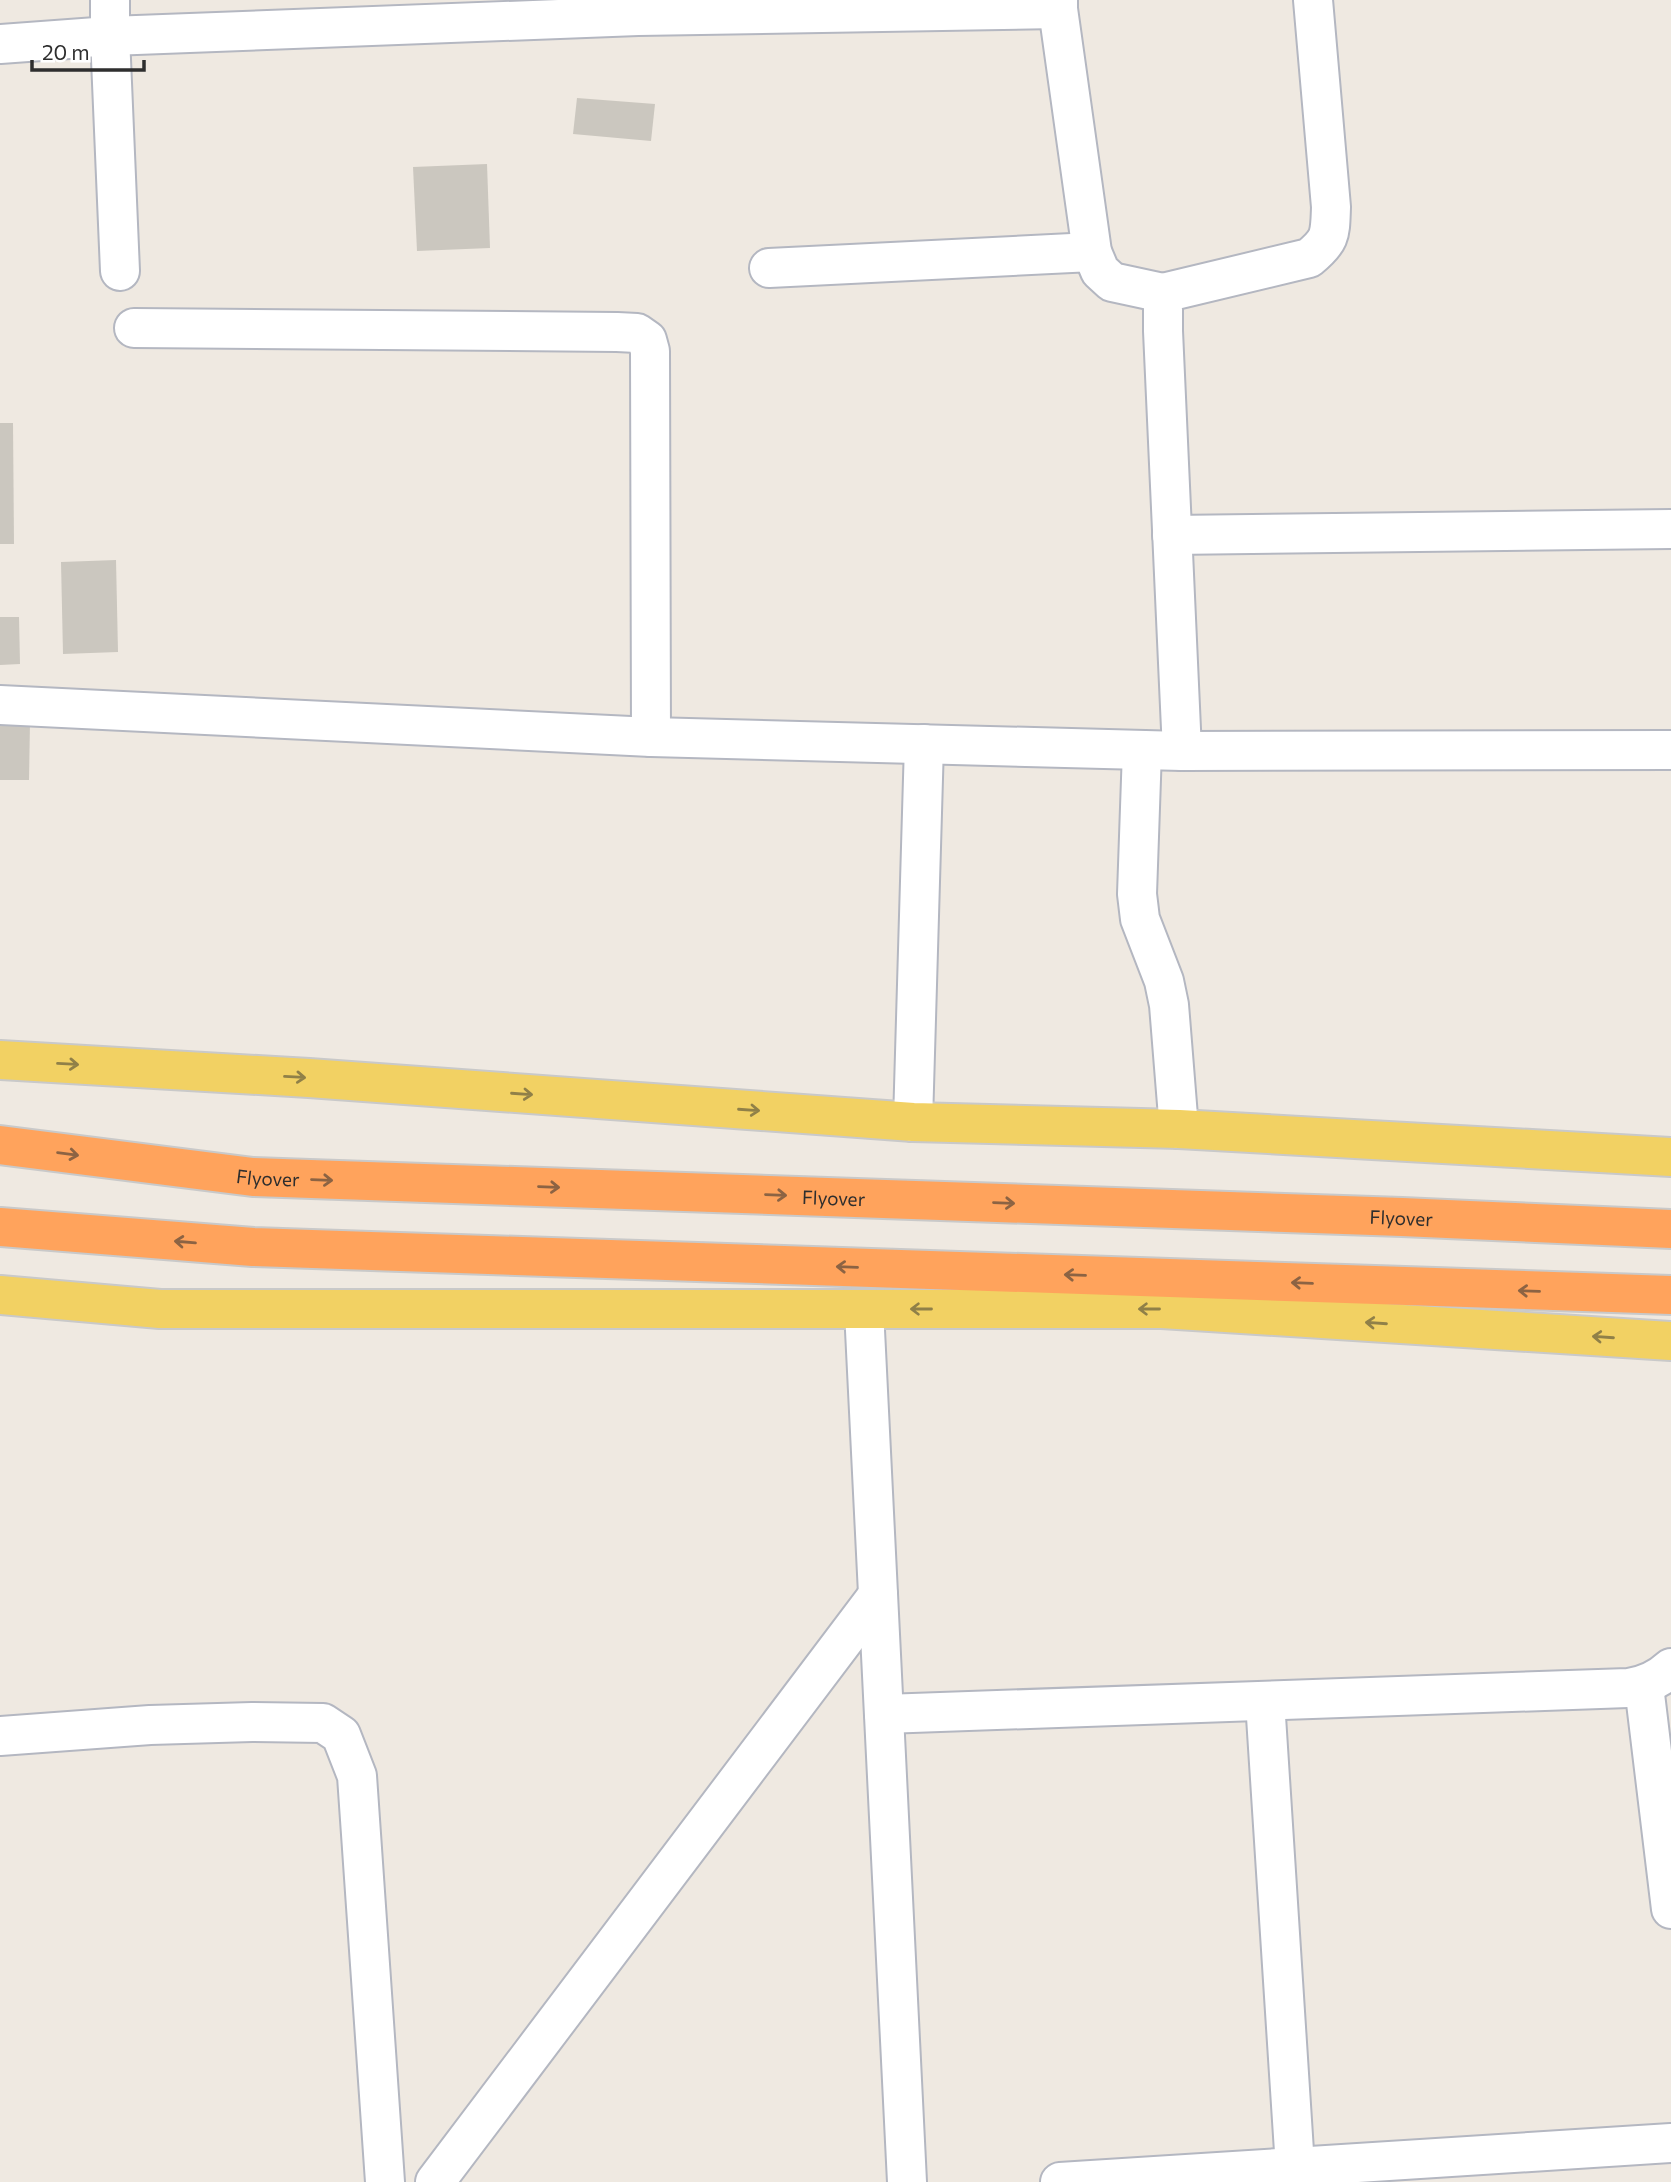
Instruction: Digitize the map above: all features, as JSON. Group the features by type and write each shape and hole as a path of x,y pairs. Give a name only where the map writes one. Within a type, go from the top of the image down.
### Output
{"highway":[{"name":"Flyover","path":"0,1145 253,1177 1402,1217 1671,1229"},
{"path":"0,1227 253,1247 1671,1295"}],"main road":[{"path":"0,1060 323,1079 913,1122 1179,1129 1671,1157"},
{"path":"0,1295 160,1310 1162,1309 1671,1341"}],"street":[{"path":"1163,312 1309,258 1324,246 1330,230 1331,207 1313,0"},
{"path":"0,44 110,18 638,8 1058,4 1092,252 1100,271 1112,282 1163,312"},
{"path":"110,18 120,271"},
{"path":"769,268 1092,252"},
{"path":"1163,312 1182,751"},
{"path":"134,328 617,332 637,333 648,340 651,737"},
{"path":"1172,535 1671,528"},
{"path":"0,705 651,737 1182,751 1671,750"},
{"path":"913,1122 924,744"},
{"path":"1142,750 1137,894 1140,919 1164,981 1169,1005 1179,1129"},
{"path":"864,1310 907,2182"},
{"path":"435,2182 878,1595"},
{"path":"884,1714 1628,1688 1658,1677 1671,1909"},
{"path":"1265,1701 1295,2167"},
{"path":"0,1736 150,1725 252,1722 323,1723 341,1735 357,1776 385,2182"},
{"path":"1060,2182 1671,2143"}],"building":[{"path":"577,98 655,104 651,141 573,134"},
{"path":"487,164 490,248 417,251 413,167"},
{"path":"0,423 13,423 14,544 0,544"},
{"path":"116,560 118,652 63,654 61,562"},
{"path":"0,617 19,617 20,664 0,665"},
{"path":"0,722 30,722 29,780 0,780"}]}
